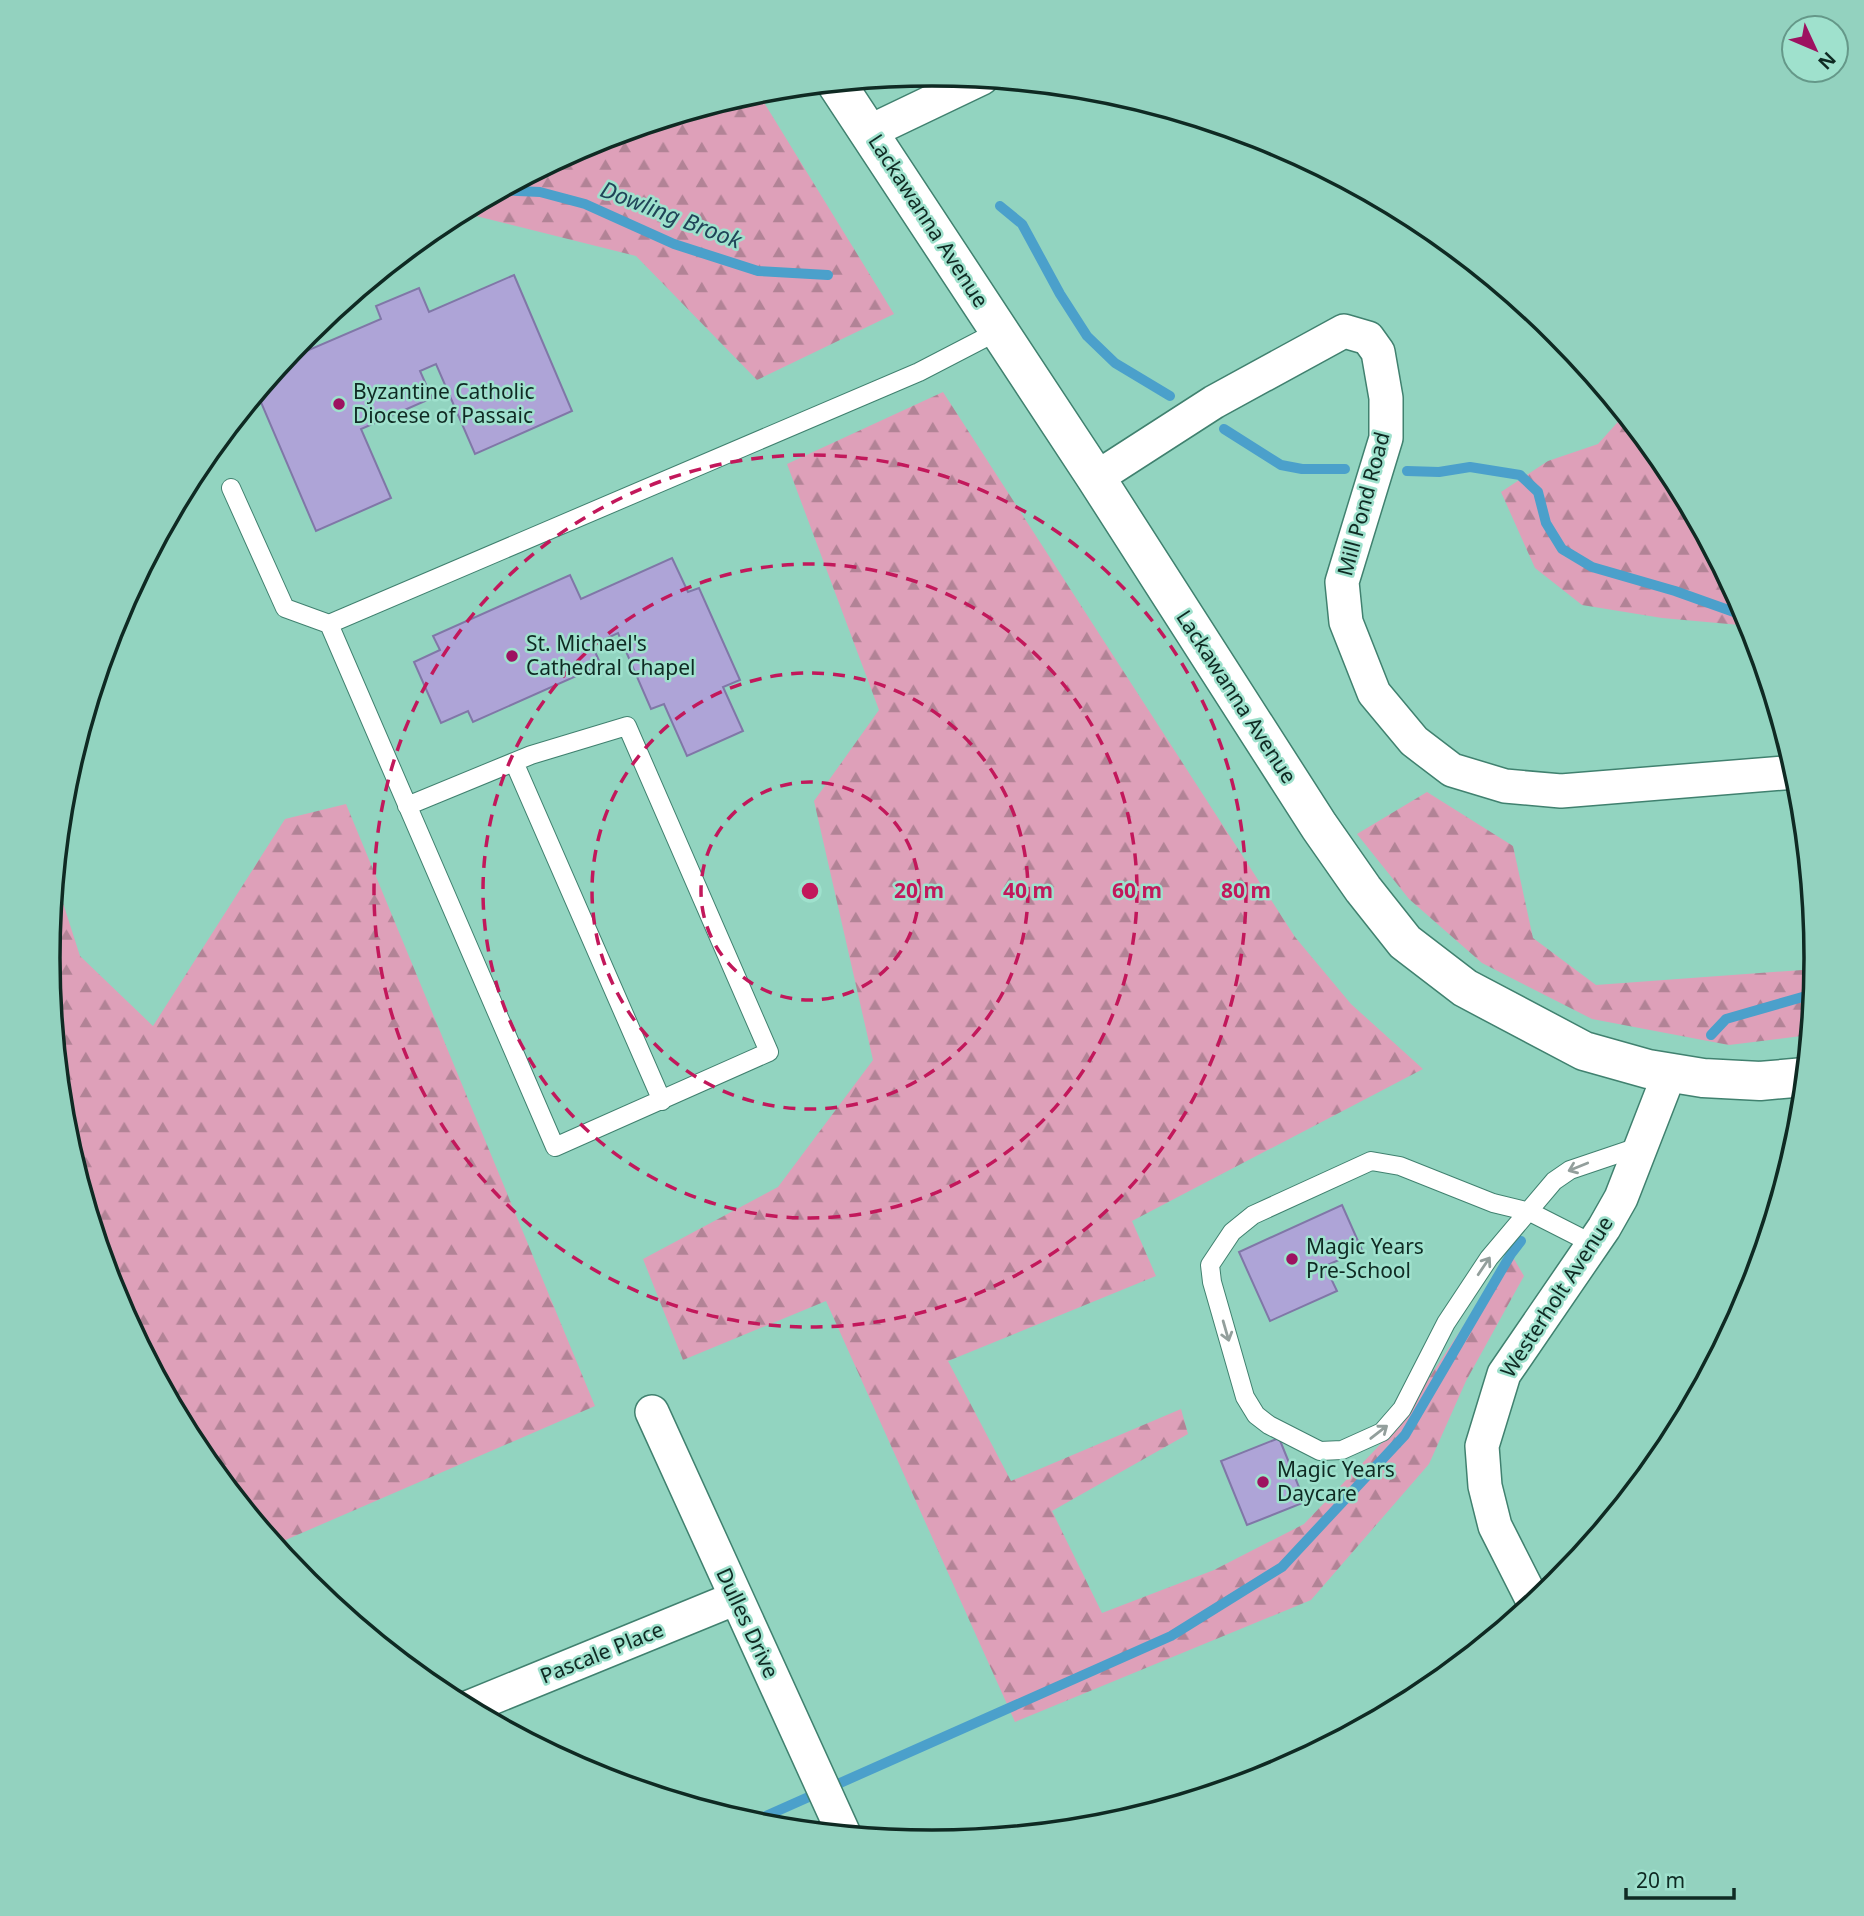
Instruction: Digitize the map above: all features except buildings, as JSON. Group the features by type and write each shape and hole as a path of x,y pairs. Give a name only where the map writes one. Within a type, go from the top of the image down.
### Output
{"street":[{"path":"869,132 964,87"},
{"name":"Lackawanna Avenue","path":"841,91 1000,330 1319,826 1363,889 1405,942 1465,988 1584,1051 1648,1069 1703,1078 1760,1081 1796,1078"},
{"name":"Mill Pond Road","path":"1096,478 1214,402 1344,331 1368,338 1378,352 1386,398 1386,438 1342,582 1346,622 1374,693 1414,741 1452,770 1505,786 1561,791 1785,773"},
{"name":"Westerholt Avenue","path":"1529,1593 1495,1525 1486,1486 1482,1446 1504,1374 1593,1244 1621,1198 1670,1072"},
{"name":"Dulles Drive","path":"652,1412 840,1825"},
{"name":"Pascale Place","path":"479,1703 736,1598"}],"lane":[{"path":"230,488 285,608 329,624 906,377 1000,330"},
{"path":"329,624 407,806 555,1147 769,1052 627,726 514,762 407,806"},
{"path":"514,762 662,1101"},
{"path":"1593,1244 1530,1212 1493,1203 1400,1166 1371,1161 1253,1215 1232,1232 1210,1265 1212,1282 1245,1397 1256,1415 1269,1425 1320,1451 1342,1450 1382,1432 1402,1409 1446,1323 1489,1258 1516,1224 1530,1212 1554,1181 1570,1170 1641,1146"}],"green space":[{"path":"764,102 894,314 757,380 636,256 474,216 546,175 598,152 706,115"},
{"path":"943,392 1295,937 1351,1004 1423,1069 1132,1221 1156,1276 948,1361 1011,1481 1181,1409 1188,1434 1052,1511 1102,1613 1214,1570 1304,1524 1396,1428 1511,1254 1524,1276 1466,1381 1429,1464 1311,1600 1015,1722 826,1301 683,1360 643,1259 778,1187 873,1060 814,801 879,710 787,464"},
{"path":"1619,421 1688,522 1715,572 1738,625 1662,618 1582,605 1535,568 1501,492 1548,461 1598,444"},
{"path":"1427,792 1513,846 1533,938 1596,985 1804,970 1801,1036 1729,1045 1592,1019 1482,963 1409,899 1357,834"},
{"path":"346,804 595,1406 283,1541 240,1489 176,1394 149,1344 126,1292 89,1184 76,1128 61,1015 60,958 61,898 80,956 153,1026 285,819"}],"waterway":[{"name":"Dowling Brook","path":"517,191 540,192 585,204 674,244 758,271 828,275"},
{"name":"Dowling Brook","path":"1000,206 1022,224 1060,294 1087,336 1115,363 1170,396"},
{"name":"Dowling Brook","path":"1224,429 1281,465 1302,469 1345,469"},
{"name":"Dowling Brook","path":"1407,471 1439,472 1470,467 1520,475 1538,492 1546,523 1562,549 1592,567 1675,591 1732,611"},
{"path":"1711,1035 1726,1019 1803,997"},
{"path":"768,1815 1171,1636 1282,1567 1405,1435 1521,1241"}],"place":[{"name":"Byzantine Catholic Diocese of Passaic","path":"339,404"},
{"name":"St. Michael's Cathedral Chapel","path":"512,656"},
{"name":"Magic Years Pre-School","path":"1292,1259"},
{"name":"Magic Years Daycare","path":"1263,1482"}]}
